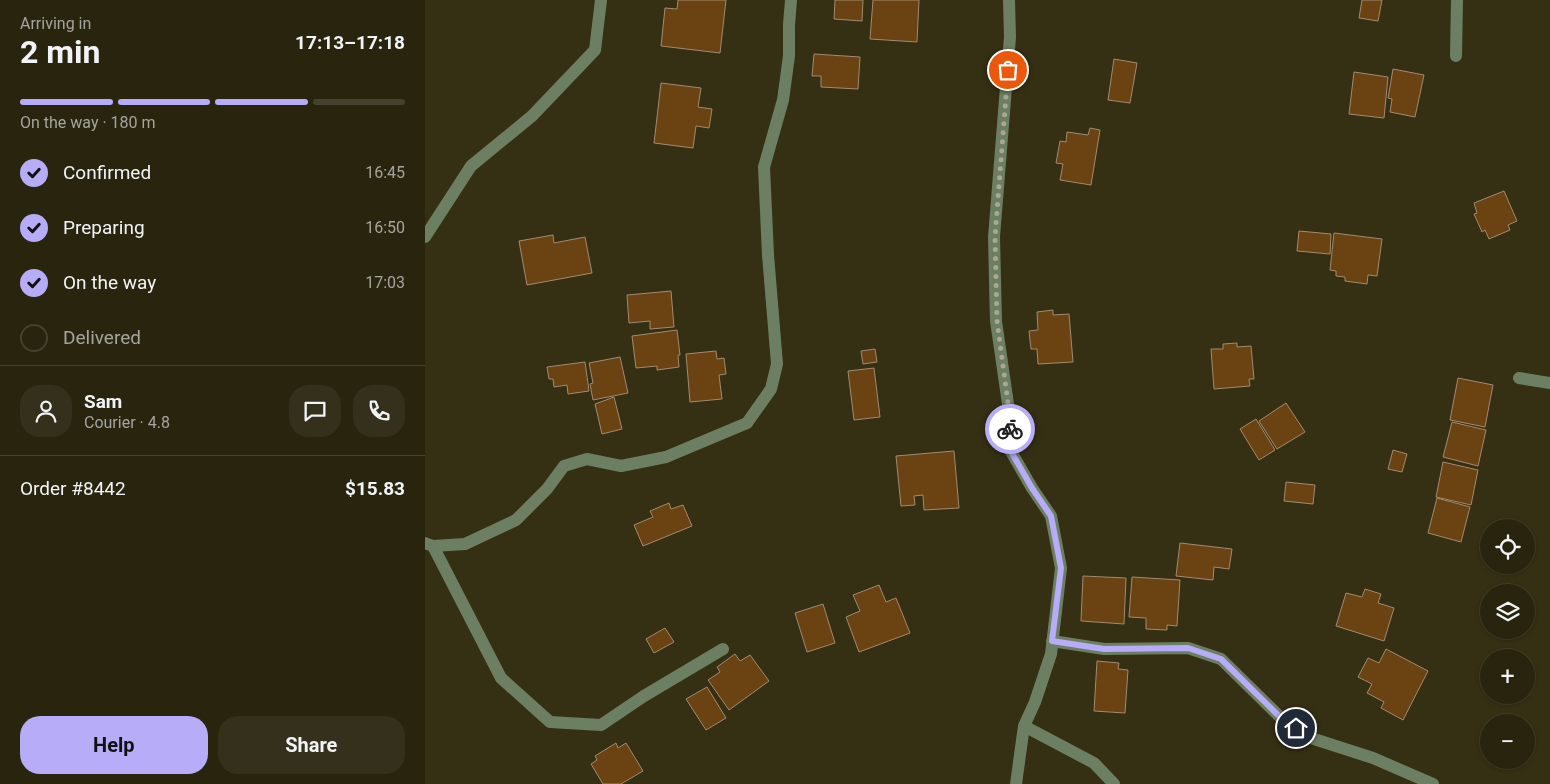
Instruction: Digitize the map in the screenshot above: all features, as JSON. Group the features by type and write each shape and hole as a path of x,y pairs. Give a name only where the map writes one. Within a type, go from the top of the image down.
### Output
{"street":[{"path":"425,237 471,166 532,116 595,50 601,0"},
{"path":"723,649 644,696 601,725 550,722 501,678 429,544 465,544 516,520 547,489 564,466 587,459 621,466 666,457 747,423 771,389 777,364 768,255 764,167 783,100 789,56 791,0"},
{"path":"1009,0 1010,37 995,237 997,321 1010,418 1009,448 1051,516 1061,568 1051,654 1035,702 1024,726 1016,784"},
{"path":"1457,0 1457,56"},
{"path":"1519,378 1550,384"},
{"path":"1052,641 1104,649 1188,648 1221,659 1281,718 1311,738 1373,758 1433,784"},
{"path":"1024,726 1094,764 1114,784"}],"building":[{"path":"678,0 726,0 720,53 661,46 665,8 677,9"},
{"path":"835,0 863,0 862,21 834,19"},
{"path":"873,0 919,0 917,42 870,39"},
{"path":"1362,0 1382,0 1378,21 1359,18"},
{"path":"814,54 860,57 858,89 821,87 821,76 812,76"},
{"path":"1114,59 1137,63 1130,103 1108,100"},
{"path":"1393,69 1424,75 1415,117 1390,112 1392,99 1388,98"},
{"path":"1354,72 1388,77 1384,118 1349,114"},
{"path":"661,83 701,88 698,107 712,109 709,128 696,126 693,148 654,143"},
{"path":"1090,128 1100,130 1091,185 1060,180 1063,164 1056,163 1060,141 1066,142 1067,132 1088,135"},
{"path":"1504,191 1517,221 1508,225 1510,230 1489,239 1485,230 1482,232 1474,214 1477,213 1474,203"},
{"path":"1299,231 1331,234 1330,254 1297,251"},
{"path":"1334,233 1382,239 1377,276 1368,275 1367,284 1345,281 1345,277 1336,276 1336,271 1330,270"},
{"path":"553,235 554,243 585,237 592,273 527,285 519,241"},
{"path":"671,291 674,327 650,329 650,321 629,323 627,295"},
{"path":"1053,310 1053,315 1069,314 1073,362 1038,364 1037,349 1031,349 1029,331 1038,330 1037,312"},
{"path":"677,330 680,355 678,355 679,367 657,370 657,366 636,368 632,336"},
{"path":"1237,343 1237,347 1251,346 1254,379 1249,379 1250,386 1214,389 1211,349 1223,349 1223,344"},
{"path":"875,349 877,362 863,364 861,351"},
{"path":"716,351 717,359 724,358 726,374 719,375 722,399 690,402 686,354"},
{"path":"620,357 628,393 593,400 590,384 593,383 589,363"},
{"path":"585,362 589,391 568,394 567,385 554,387 553,379 549,379 547,367"},
{"path":"874,368 880,417 854,420 848,371"},
{"path":"1458,378 1493,385 1485,427 1450,420"},
{"path":"614,397 622,429 602,434 595,404"},
{"path":"1286,403 1305,432 1277,449 1259,421"},
{"path":"1256,419 1275,450 1259,460 1240,429"},
{"path":"1452,422 1486,430 1478,466 1443,457"},
{"path":"1393,450 1407,454 1402,472 1388,469"},
{"path":"954,451 959,508 924,510 923,495 914,496 915,505 901,506 896,456"},
{"path":"1443,462 1478,470 1471,505 1436,497"},
{"path":"1286,482 1315,485 1313,504 1284,501"},
{"path":"1437,498 1470,507 1461,542 1428,533"},
{"path":"669,503 671,509 683,505 692,526 643,546 634,525 653,517 650,511"},
{"path":"1180,543 1232,549 1229,569 1214,567 1213,580 1176,576"},
{"path":"1083,576 1126,578 1124,624 1081,621"},
{"path":"1132,577 1180,580 1177,626 1167,625 1167,630 1146,629 1146,618 1129,617"},
{"path":"879,585 886,602 896,598 910,633 859,652 846,617 860,611 853,595"},
{"path":"1365,589 1381,594 1378,603 1394,608 1384,641 1336,626 1346,593 1362,597"},
{"path":"823,604 835,643 807,652 795,613"},
{"path":"665,628 674,642 654,653 646,639"},
{"path":"1386,649 1428,671 1403,720 1381,708 1384,702 1367,693 1372,684 1358,677 1368,658 1379,663"},
{"path":"735,654 740,661 750,655 769,681 729,710 708,680 720,672 717,667"},
{"path":"1097,661 1119,663 1118,669 1128,670 1125,713 1094,711"},
{"path":"707,687 726,718 706,730 686,699"},
{"path":"616,743 618,748 626,743 643,771 621,784 603,784 591,764 597,760 595,756"}],"way so far":[{"path":"1008,70 995,237 997,321 1010,429"}],"route":[{"path":"1010,429 1009,448 1051,516 1061,568 1052,641 1104,649 1188,648 1221,659 1281,718 1296,728"}]}
